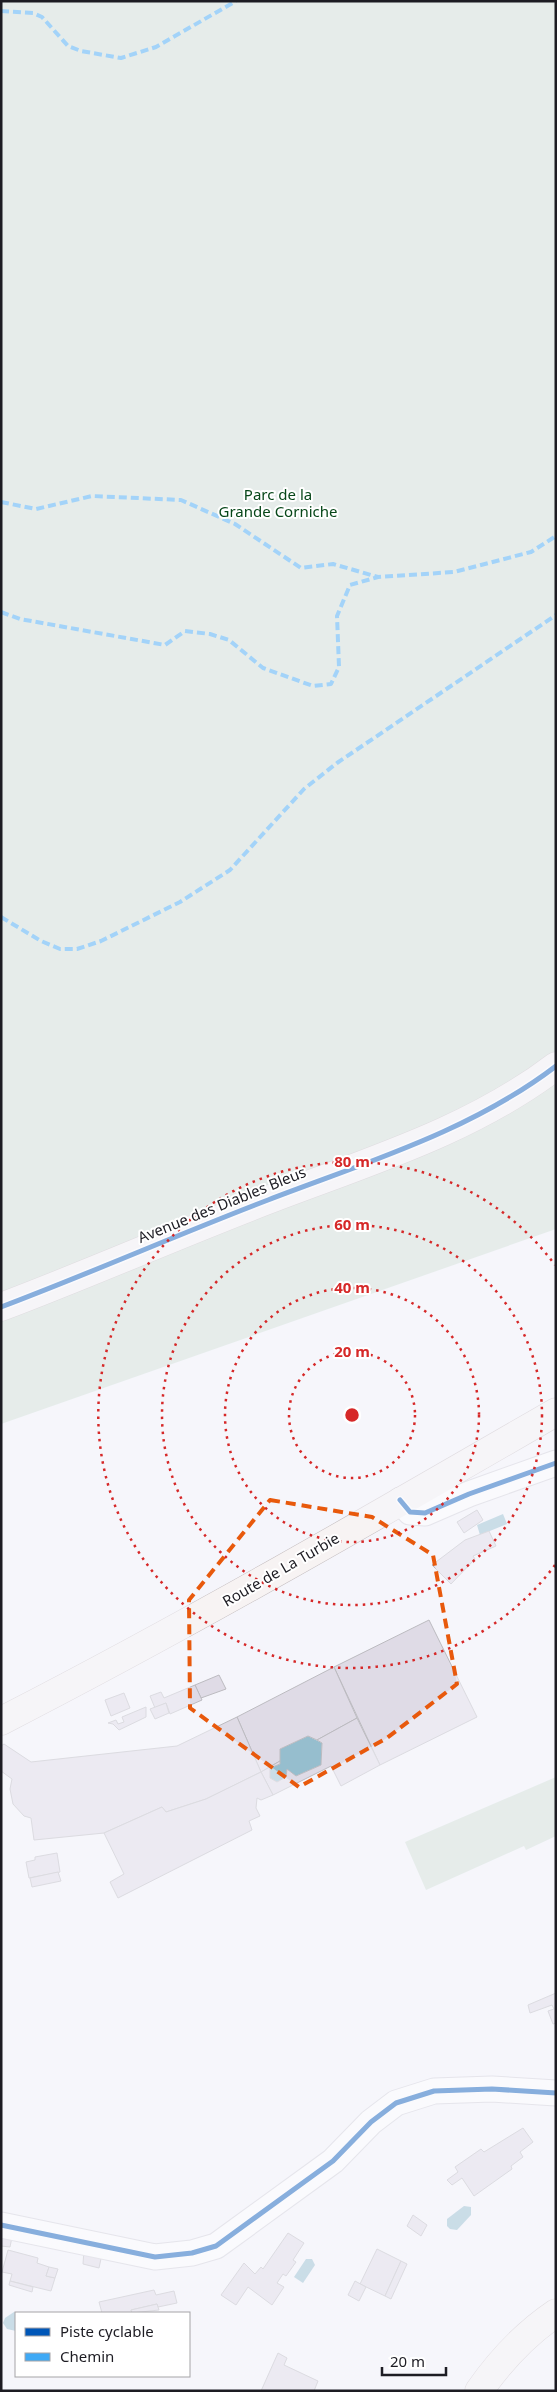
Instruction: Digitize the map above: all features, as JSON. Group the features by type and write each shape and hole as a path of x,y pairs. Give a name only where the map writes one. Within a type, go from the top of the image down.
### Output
{"main road":[{"name":"Avenue des Diables Bleus","path":"1,1307 224,1217 457,1127 528,1087 556,1066"},
{"name":"Route de La Turbie","path":"1,1721 128,1656 281,1571 400,1500 556,1412"},
{"path":"478,2391 510,2351 556,2313"}],"street":[{"path":"400,1500 410,1512 425,1513 469,1494 556,1463"},
{"path":"1,2225 154,2257 192,2253 216,2246 332,2161 371,2122 396,2103 434,2091 492,2089 556,2093"}],"highlighted area":[{"path":"270,1500 372,1517 433,1555 457,1684 387,1738 299,1787 190,1708 189,1600"}],"green space":[{"name":"Parc de la Grande Corniche","path":"1,1 556,1 556,1229 1,1424"},
{"path":"556,1777 556,1836 526,1850 524,1846 426,1890 405,1842"}],"water":[{"path":"503,1514 507,1524 480,1535 477,1525"},
{"path":"308,1736 322,1743 321,1765 296,1776 287,1770 286,1777 277,1782 270,1778 270,1768 280,1764 280,1749"},
{"path":"464,2206 471,2207 471,2215 457,2230 450,2229 447,2226 447,2219"},
{"path":"306,2259 312,2259 315,2265 303,2283 294,2277"},
{"path":"15,2312 15,2331 7,2329 3,2323 5,2318"}],"building":[{"path":"477,1510 483,1520 464,1533 457,1522"},
{"path":"489,1531 496,1546 473,1556 475,1559 451,1584 432,1565 465,1540"},
{"path":"429,1620 477,1717 380,1765 334,1667"},
{"path":"334,1667 357,1718 317,1740 308,1736 280,1749 280,1761 261,1772 237,1717"},
{"path":"219,1675 226,1689 201,1698 195,1685"},
{"path":"195,1685 202,1700 170,1714 166,1703 155,1708 150,1696 161,1692 164,1698"},
{"path":"124,1693 130,1708 111,1716 105,1700"},
{"path":"166,1703 169,1713 155,1719 150,1709"},
{"path":"146,1707 146,1717 119,1730 113,1724 108,1723 116,1720 118,1724 124,1722 122,1717"},
{"path":"237,1717 261,1772 206,1799 166,1812 162,1807 104,1833 34,1840 31,1818 24,1816 13,1804 10,1789 12,1779 1,1771 1,1746 4,1744 31,1762 177,1746"},
{"path":"357,1718 380,1765 341,1786 331,1766 273,1795 261,1772 280,1761 280,1764 270,1768 270,1778 277,1782 286,1777 287,1769 296,1776 321,1765 322,1743 317,1740"},
{"path":"261,1772 273,1795 261,1800 257,1798 256,1808 260,1816 249,1821 252,1830 118,1898 110,1882 124,1874 104,1833 162,1807 166,1812 206,1799"},
{"path":"57,1853 60,1872 29,1878 26,1862 35,1860 35,1857"},
{"path":"58,1872 61,1881 32,1887 30,1878"},
{"path":"556,1993 556,2023 553,2024 548,2011 554,2009 552,2005 530,2013 528,2005"},
{"path":"523,2128 533,2142 520,2152 523,2157 511,2166 512,2169 474,2196 462,2178 452,2185 447,2180 458,2172 455,2167 481,2149 484,2152"},
{"path":"413,2215 427,2225 421,2236 407,2226"},
{"path":"288,2233 304,2243 293,2260 296,2262 286,2276 283,2274 277,2283 284,2287 272,2305 248,2287 236,2305 221,2295 244,2263 255,2274 261,2267 263,2269"},
{"path":"1,2235 12,2237 10,2247 1,2246"},
{"path":"377,2249 401,2261 385,2296 360,2284"},
{"path":"8,2250 38,2258 37,2263 49,2267 46,2276 55,2278 51,2291 10,2281 12,2274 2,2272"},
{"path":"84,2250 102,2254 99,2268 83,2264"},
{"path":"401,2261 407,2264 391,2299 385,2296"},
{"path":"49,2267 58,2269 55,2278 46,2276"},
{"path":"10,2281 33,2287 32,2292 9,2285"},
{"path":"355,2281 366,2287 359,2301 348,2295"},
{"path":"154,2290 156,2295 174,2291 177,2303 158,2307 157,2304 131,2310 132,2312 102,2312 99,2302"},
{"path":"157,2304 159,2310 132,2312 131,2310"},
{"path":"278,2353 287,2358 284,2365 318,2381 314,2391 261,2391"}],"marked path":[{"path":"1,11 33,13 42,17 68,46 81,51 121,58 156,47 236,1"},
{"path":"1,502 36,509 92,496 181,500 235,524 301,568 333,564 378,577"},
{"path":"1,612 20,619 165,645 185,631 210,634 229,640 263,668 313,686 331,684 339,667 337,616 350,585 378,577 454,572 531,552 556,536"},
{"path":"1,917 41,941 60,949 77,949 101,941 180,902 230,870 304,789 337,763 556,615"}],"cycle path":[{"path":"1,1307 454,1127 523,1089 556,1066"},
{"path":"400,1500 410,1512 425,1513 469,1494 556,1463"},
{"path":"1,2225 155,2257 192,2253 216,2246 333,2161 371,2122 396,2103 434,2091 492,2089 556,2093"}]}
